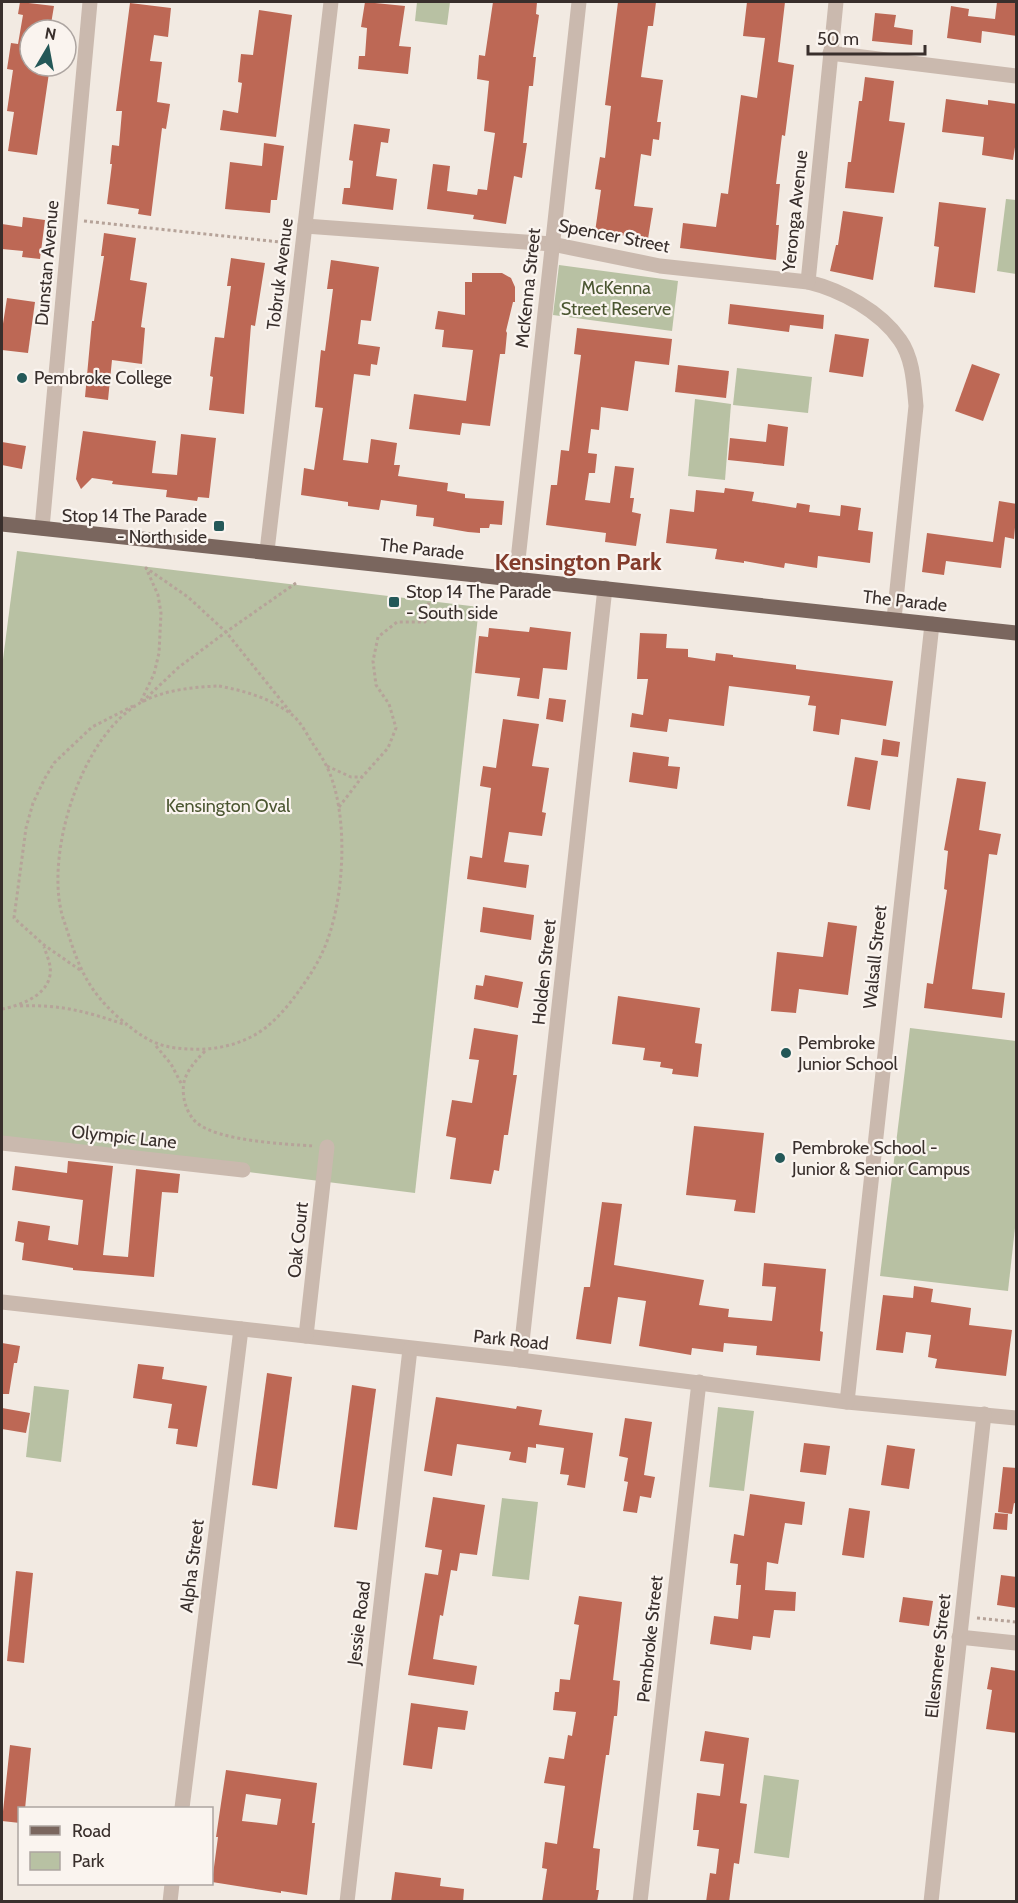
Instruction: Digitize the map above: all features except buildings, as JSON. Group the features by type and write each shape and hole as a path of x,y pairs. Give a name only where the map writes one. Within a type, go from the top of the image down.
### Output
{"main road":[{"name":"The Parade","path":"2,524 1017,633"}],"street":[{"name":"Dunstan Avenue","path":"42,528 90,2"},
{"name":"Tobruk Avenue","path":"267,551 331,2"},
{"name":"McKenna Street","path":"516,578 579,2"},
{"name":"Yeronga Avenue","path":"836,2 808,282 830,288 878,317 901,340 913,372 916,406 894,619"},
{"path":"830,53 1017,76"},
{"name":"Spencer Street","path":"305,226 552,244 660,266 808,282"},
{"name":"Holden Street","path":"520,1360 605,588"},
{"name":"Walsall Street","path":"847,1402 932,624"},
{"name":"Olympic Lane","path":"2,1143 243,1170"},
{"name":"Oak Court","path":"306,1336 327,1148"},
{"name":"Park Road","path":"2,1302 520,1360 847,1402 1017,1418"},
{"name":"Alpha Street","path":"182,1807 241,1329"},
{"name":"Jessie Road","path":"347,1902 410,1349"},
{"name":"Pembroke Street","path":"640,1902 699,1382"},
{"name":"Ellesmere Street","path":"935,1901 959,1637 984,1414"},
{"path":"959,1637 1017,1643"},
{"path":"170,1902 172,1885"}],"path":[{"path":"70,220 303,245"},
{"path":"140,703 154,674 159,653 161,614 158,594 146,568 188,597 226,632 293,715 327,766 339,807 341,841 336,914 323,951 290,1004 270,1024 252,1036 233,1044 206,1050 155,1044"},
{"path":"296,583 179,667 111,727 88,761 70,806 58,864 60,902 80,970 107,1007 128,1026 155,1044 171,1064 182,1086 187,1110 196,1122 209,1130 229,1135 327,1148"},
{"path":"339,807 388,748 396,729 389,704 376,685 373,661 378,637 398,622 425,622 430,597"},
{"path":"80,970 44,945 14,918 26,828 33,803 54,763 92,727 140,703 192,687 219,686 247,692 293,715"},
{"path":"327,766 351,777 362,777"},
{"path":"20,1006 38,995 48,983 51,967 44,945"},
{"path":"2,1009 47,1005 78,1010 128,1026"},
{"path":"182,1086 186,1075 206,1050"},
{"path":"977,1618 1017,1622"}],"green space":[{"path":"417,2 450,2 447,25 415,21"},
{"path":"1006,199 1016,200 1016,274 997,271"},
{"name":"McKenna Street Reserve","path":"559,265 678,281 672,331 553,315"},
{"path":"737,368 812,377 808,413 733,405"},
{"path":"695,399 731,404 725,480 688,476"},
{"name":"Kensington Oval","path":"17,551 479,607 415,1193 2,1141 2,667"},
{"path":"910,1028 1016,1041 1016,1219 1008,1291 880,1276"},
{"path":"34,1386 69,1390 61,1462 26,1457"},
{"path":"718,1407 754,1411 744,1491 709,1487"},
{"path":"502,1498 538,1502 529,1580 492,1576"},
{"path":"764,1775 799,1780 789,1858 754,1853"}],"place":[{"name":"Pembroke College","path":"22,378"},
{"name":"Stop 14 The Parade - North side","path":"219,526"},
{"name":"Stop 14 The Parade - South side","path":"394,602"},
{"name":"Pembroke Junior School","path":"786,1053"},
{"name":"Pembroke School - Junior & Senior Campus","path":"780,1158"}],"district":[{"name":"Kensington Park","path":"578,561"}]}
